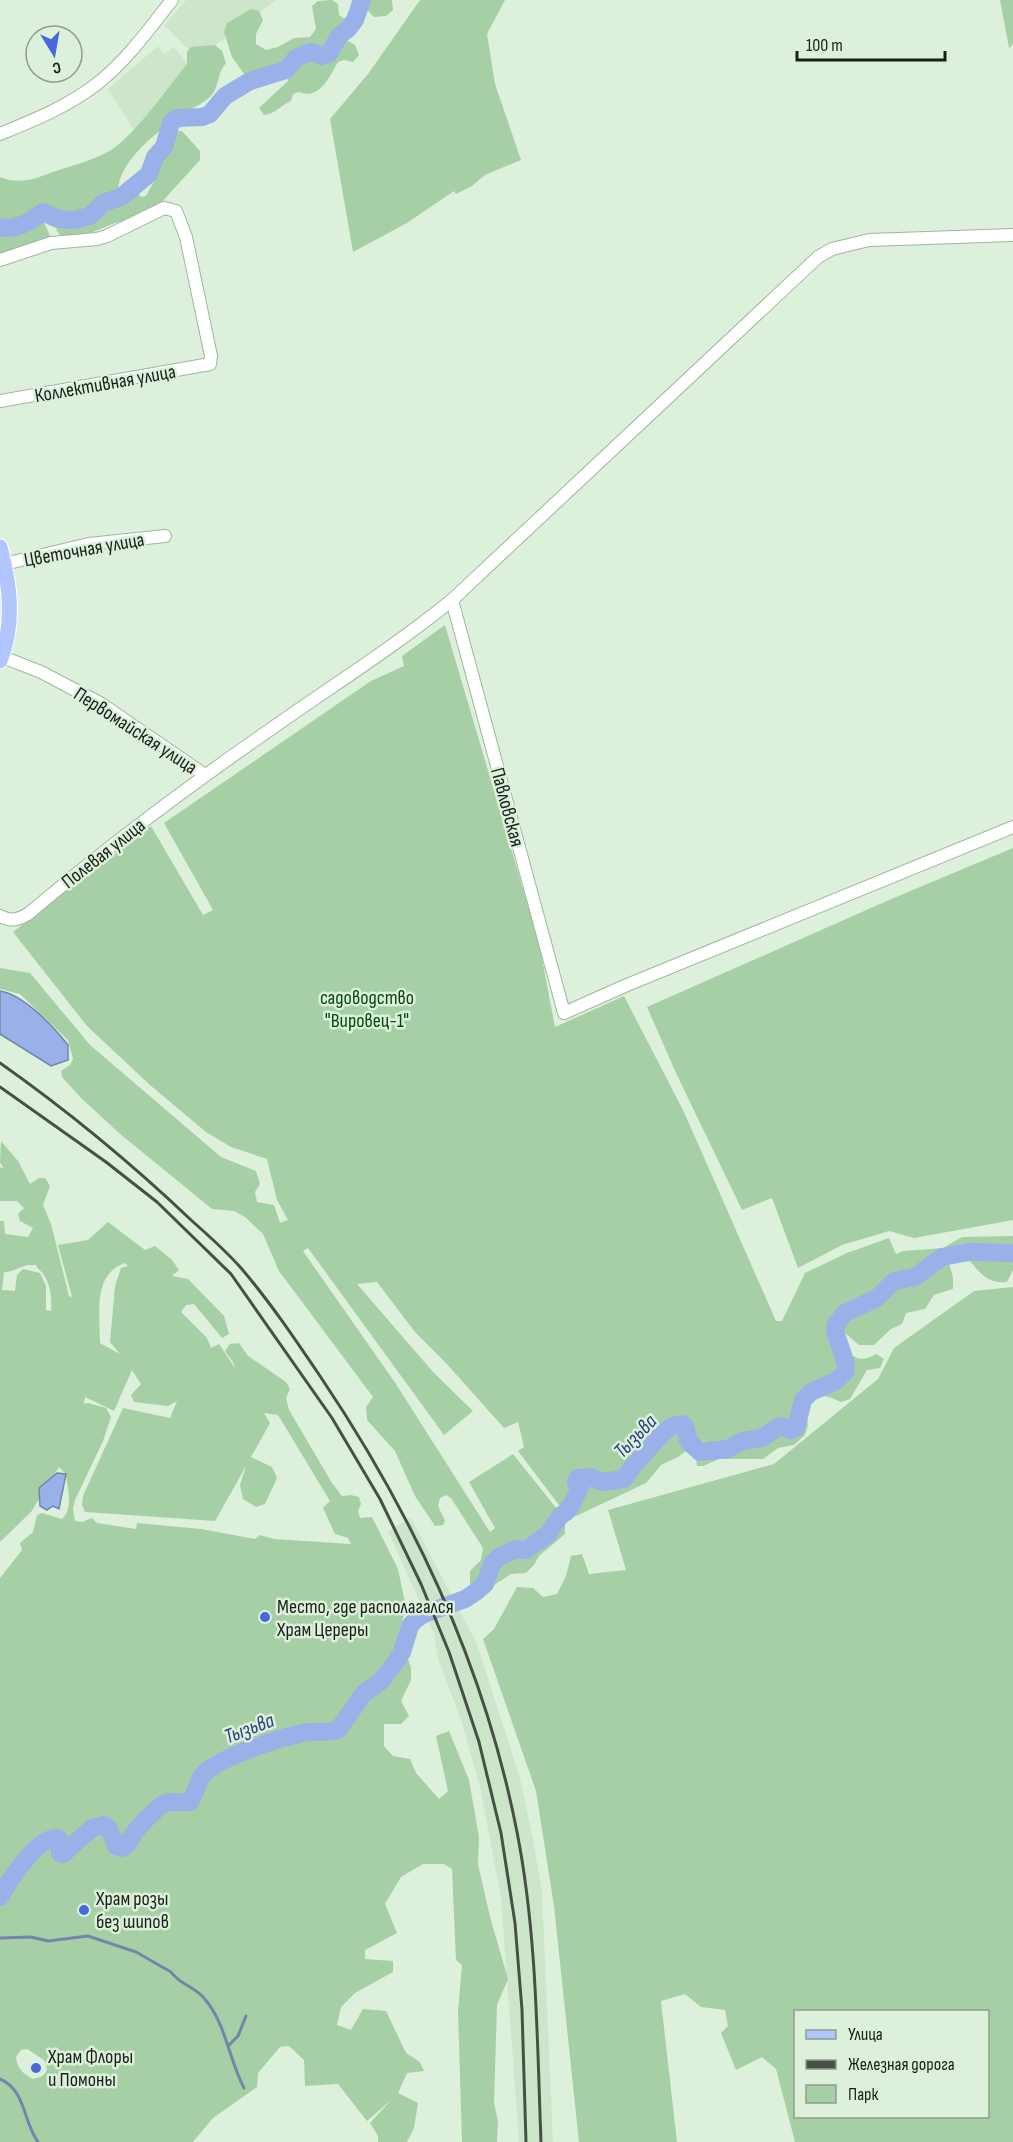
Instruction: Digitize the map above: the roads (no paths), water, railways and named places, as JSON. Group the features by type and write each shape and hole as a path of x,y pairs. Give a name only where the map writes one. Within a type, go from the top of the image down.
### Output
{"main road":[{"path":"0,547 10,599 10,617 1,658"}],"street":[{"path":"0,134 53,111 98,83 132,50 172,0"},
{"name":"Коллективная улица","path":"0,261 51,243 107,236 164,208 176,212 186,237 211,356 210,364 0,401"},
{"name":"Полевая улица","path":"0,916 9,921 17,920 28,914 83,867 205,775 413,632 452,600 818,257 832,249 869,240 1013,235"},
{"name":"Цветочная улица","path":"4,564 89,544 165,536"},
{"name":"Павловская","path":"452,600 564,1013 1013,827"},
{"name":"Первомайская улица","path":"1,658 41,672 100,702 205,775"}],"water":[{"path":"0,991 19,998 54,1029 68,1045 68,1060 51,1066 0,1034"},
{"path":"57,1473 66,1474 59,1509 53,1506 47,1510 40,1506 39,1488"}],"waterway":[{"path":"0,227 18,226 43,212 58,219 74,220 90,216 103,203 121,197 149,174 155,157 164,147 171,123 177,118 202,117 210,114 225,96 250,81 286,70 296,58 307,53 313,52 321,56 329,54 339,36 355,20 362,0"},
{"name":"Тызьва","path":"0,1897 24,1861 41,1844 50,1839 58,1838 60,1853 63,1854 92,1828 104,1825 109,1829 116,1846 122,1848 128,1844 144,1821 162,1804 190,1802 202,1776 221,1762 252,1748 285,1738 310,1732 338,1730 364,1693 380,1682 395,1663 402,1652 410,1626 415,1620 424,1614 465,1599 485,1584 492,1564 499,1557 516,1549 526,1550 548,1534 560,1516 572,1504 580,1487 576,1482 578,1478 590,1477 603,1482 624,1479 633,1466 672,1426 683,1424 688,1441 700,1452 728,1449 742,1441 762,1438 778,1427 782,1426 790,1430 796,1428 803,1400 811,1392 836,1381 845,1372 846,1364 835,1331 836,1324 845,1313 877,1298 894,1281 915,1277 942,1257 969,1252 1013,1253"},
{"path":"0,1938 31,1937 48,1941 88,1936 136,1952 171,1972 178,1980 200,1994 211,2008 244,2088"},
{"path":"228,2046 238,2036 246,2016"},
{"path":"0,2079 15,2091 38,2142"}],"railway":[{"path":"0,1063 122,1158 241,1268 292,1335 354,1428 415,1538 465,1652 486,1711 517,1832 529,1909 537,2026 541,2142"},
{"path":"0,1087 106,1162 157,1202 231,1274 332,1418 380,1499 421,1584 449,1652 479,1742 501,1833 515,1923 522,2010 526,2142"}],"place":[{"name":"Место, где располагался Храм Цереры","path":"265,1617"},
{"name":"Храм розы без шипов","path":"84,1910"},
{"name":"Храм Флоры и Помоны","path":"36,2068"}],"park label":[{"name":"садоводство \"Вировец-1\"","path":"367,1008"}]}
